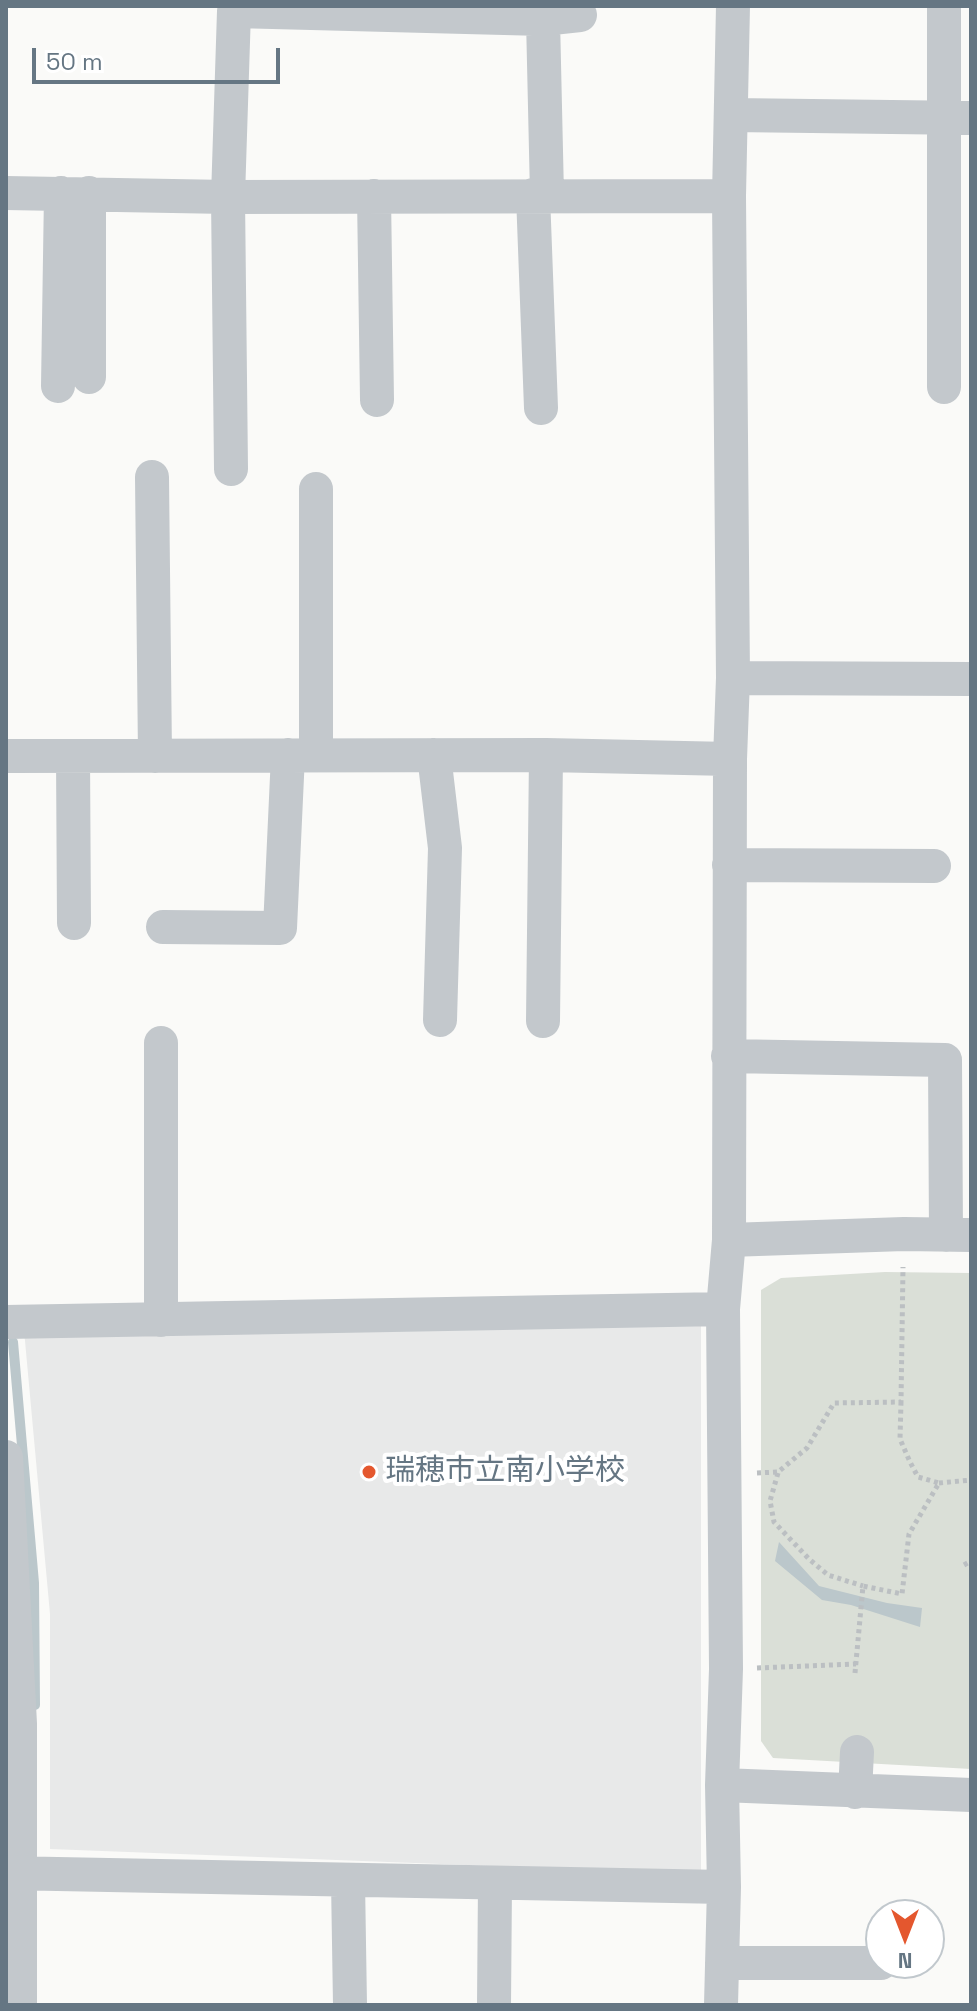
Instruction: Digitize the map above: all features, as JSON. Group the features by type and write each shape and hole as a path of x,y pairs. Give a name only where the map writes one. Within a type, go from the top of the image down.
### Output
{"street":[{"path":"721,2005 726,1669 723,1309 729,1240 729,865 733,678 729,196 733,6"},
{"path":"944,6 957,118 944,387"},
{"path":"231,469 228,197 234,11 543,19 580,15"},
{"path":"541,408 543,19"},
{"path":"732,115 957,118"},
{"path":"6,193 228,197 729,196"},
{"path":"74,381 75,193"},
{"path":"374,196 377,400"},
{"path":"152,477 155,756"},
{"path":"163,927 280,928 302,755 316,489"},
{"path":"733,678 971,679"},
{"path":"434,755 445,848 440,1020"},
{"path":"6,756 546,755 730,759"},
{"path":"543,1021 546,755"},
{"path":"73,756 74,923"},
{"path":"729,865 934,866"},
{"path":"161,1043 161,1320"},
{"path":"728,1056 945,1060 958,1235 729,1240"},
{"path":"6,1322 723,1309"},
{"path":"6,1457 20,1724 14,1873 20,2005"},
{"path":"855,1792 857,1752"},
{"path":"722,1785 971,1795"},
{"path":"14,1873 724,1887"},
{"path":"348,1881 350,2005"},
{"path":"494,2005 495,1883"},
{"path":"722,1963 865,1963"}],"path":[{"path":"904,1234 900,1439 918,1477 939,1483 971,1480"},
{"path":"901,1402 834,1403 807,1448 778,1472 770,1501 774,1522 828,1575 902,1594 909,1534 939,1483"},
{"path":"723,1473 778,1472"},
{"path":"964,1565 971,1561"},
{"path":"855,1673 863,1586"},
{"path":"726,1669 856,1664"}],"shaded area":[{"path":"885,1272 971,1273 971,1769 773,1758 761,1741 761,1290 781,1278"},
{"name":"瑞穂市立南小学校","path":"701,1323 701,1874 50,1849 50,1614 24,1330"},
{"path":"779,1542 819,1586 887,1603 922,1608 920,1627 851,1605 822,1600 775,1561"}],"waterway":[{"path":"13,1342 34,1583 35,1705"}],"place":[{"name":"瑞穂市立南小学校","path":"369,1472"}]}
